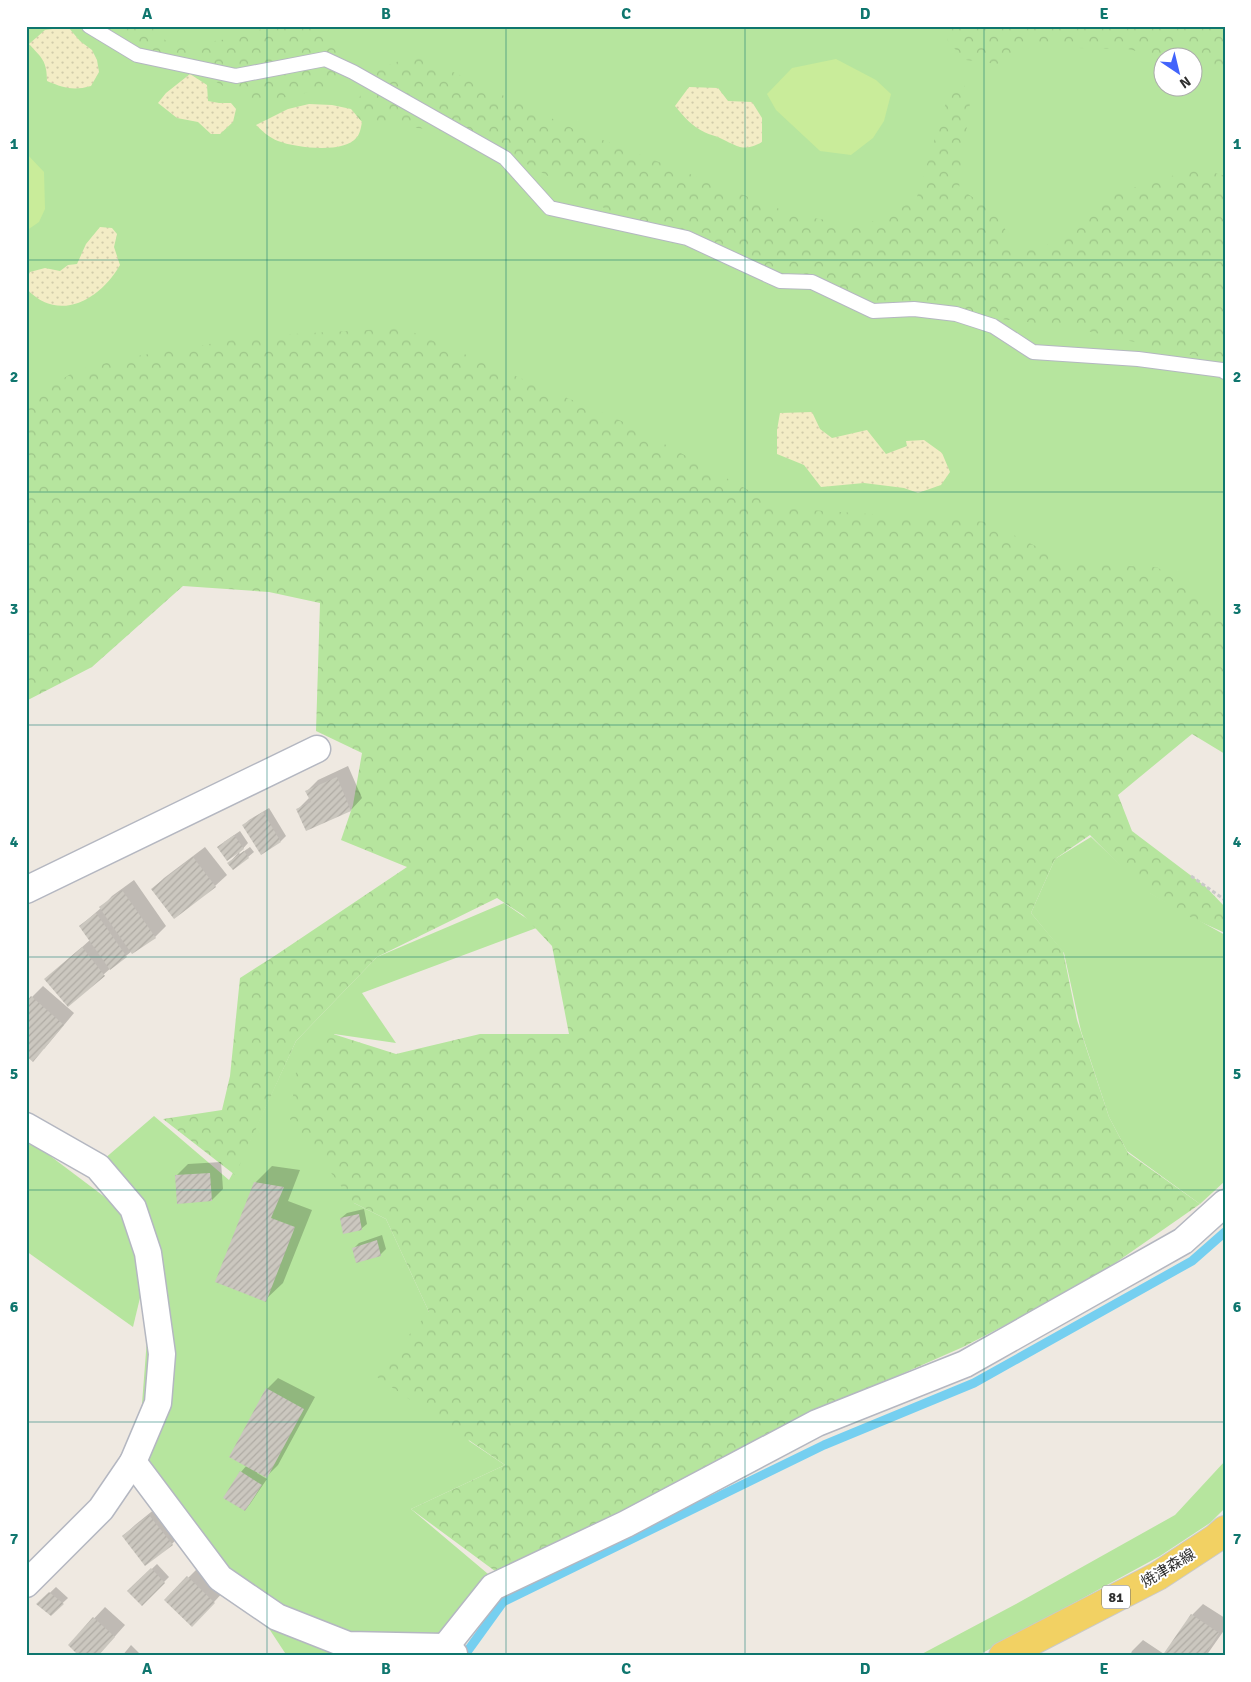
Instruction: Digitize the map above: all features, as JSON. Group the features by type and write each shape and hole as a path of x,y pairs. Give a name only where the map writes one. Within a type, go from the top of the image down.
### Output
{"main road":[{"name":"焼津森線","path":"1002,1656 1158,1576 1216,1538 1225,1530"}],"street":[{"path":"26,890 317,749"},
{"path":"26,1126 98,1167 133,1208 148,1252 162,1354 158,1403 133,1462 101,1509 26,1584"},
{"path":"133,1462 220,1578 277,1617 348,1645 448,1653 493,1587 626,1524 817,1422 965,1364 1184,1241 1225,1203"}],"lane":[{"path":"89,26 137,55 236,76 325,60 352,72 505,158 550,208 686,238 780,281 812,282 873,311 914,309 956,314 993,326 1033,352 1138,360 1222,370 1225,372"}],"path":[{"path":"1191,876 1225,900"}],"green space":[{"path":"26,26 1225,26 1225,629 26,537"},
{"path":"81,26 155,26 171,48 240,37 270,26 315,26 339,53 338,86 254,104 187,65 111,39"},
{"path":"947,26 1225,26 1225,70 1204,66 1204,48 1154,48 1154,56 1128,49 1078,48 1037,44 997,64 966,60 948,42"},
{"path":"417,55 572,128 795,215 863,226 916,200 955,73 971,95 959,188 999,215 1015,252 1062,241 1113,194 1198,168 1225,176 1225,361 1204,358 1069,327 832,299 655,237 474,134 350,121 370,71"},
{"path":"836,59 876,80 891,94 884,121 873,138 851,155 820,151 776,110 767,94 792,68"},
{"path":"26,153 44,172 45,209 39,222 26,231"},
{"path":"403,328 626,423 781,508 988,522 1071,564 1157,567 1225,617 1225,754 1192,734 1118,795 1132,831 1206,887 1225,907 1225,933 1192,918 1144,890 1090,835 1055,859 1031,913 1063,951 1077,1020 1109,1117 1128,1153 1200,1204 1088,1282 963,1347 854,1395 744,1451 667,1487 597,1529 499,1574 411,1509 505,1465 374,1375 429,1312 386,1219 354,1203 290,1119 297,1064 333,1034 396,1054 480,1034 569,1034 552,946 523,915 497,898 377,957 296,1041 235,1175 163,1119 222,1110 230,1076 240,978 407,867 341,840 353,805 362,753 316,731 320,603 269,592 183,586 92,667 26,701 26,403 30,399 77,370 131,357 257,336"},
{"path":"1091,837 1150,893 1225,935 1225,1181 1200,1204 1127,1151 1109,1117 1081,1031 1064,953 1031,913 1055,859"},
{"path":"504,903 539,927 362,993 396,1043 334,1034 354,1203 386,1219 429,1312 469,1441 505,1465 411,1509 494,1579 441,1635 339,1642 265,1609 137,1468 155,1236 96,1166 154,1116 229,1180 247,1147 296,1041 377,957"},
{"path":"26,1143 41,1149 126,1213 144,1281 133,1327 26,1251"},
{"path":"1225,1461 1225,1508 1210,1523 1160,1556 977,1656 918,1656 1016,1604 1175,1515"},
{"path":"268,1627 336,1655 287,1656"}],"sand":[{"path":"68,27 80,41 92,50 97,60 99,72 91,86 69,88 47,81 43,60 29,44 45,30"},
{"path":"190,74 207,85 208,101 231,103 236,109 233,122 220,134 211,134 198,122 177,118 158,103 166,93"},
{"path":"689,87 718,88 728,101 752,102 762,118 762,142 746,148 706,133 696,127 675,106"},
{"path":"309,104 332,105 351,109 362,122 358,136 342,146 331,148 296,146 272,138 256,125 288,109"},
{"path":"100,227 112,228 117,234 114,247 120,265 112,278 101,288 90,297 78,303 65,306 51,305 38,299 26,288 26,280 30,272 45,268 60,271 68,265 77,264 86,244"},
{"path":"812,412 820,429 832,438 867,430 886,454 907,446 906,441 924,440 942,453 950,472 941,485 918,493 904,488 864,483 821,487 804,465 777,454 777,430 780,413"}],"building":[{"path":"337,777 351,811 306,831 296,809 311,802 305,791"},
{"path":"263,812 281,842 261,855 242,825"},
{"path":"234,835 244,849 227,861 217,847"},
{"path":"244,851 249,858 233,870 227,863"},
{"path":"193,857 216,887 174,919 151,889"},
{"path":"122,890 156,938 132,954 99,907"},
{"path":"96,913 127,957 110,970 79,926"},
{"path":"82,947 105,976 68,1007 44,979"},
{"path":"31,996 64,1025 33,1062 26,1056 26,1002"},
{"path":"210,1173 212,1201 177,1204 175,1175"},
{"path":"254,1182 284,1187 271,1218 295,1227 266,1302 215,1282"},
{"path":"359,1214 362,1230 343,1234 340,1218"},
{"path":"377,1240 381,1256 356,1263 352,1248"},
{"path":"266,1388 304,1409 267,1478 229,1457"},
{"path":"240,1471 262,1485 245,1511 223,1498"},
{"path":"149,1515 173,1545 145,1566 122,1536"},
{"path":"151,1568 165,1583 142,1606 127,1591"},
{"path":"187,1576 215,1603 192,1627 164,1600"},
{"path":"49,1592 64,1604 51,1616 36,1604"},
{"path":"1191,1614 1219,1633 1204,1656 1162,1656"},
{"path":"93,1617 115,1637 98,1656 79,1656 68,1645"}],"waterway":[{"path":"464,1656 503,1602 824,1445 974,1383 1192,1261 1225,1232"}]}
